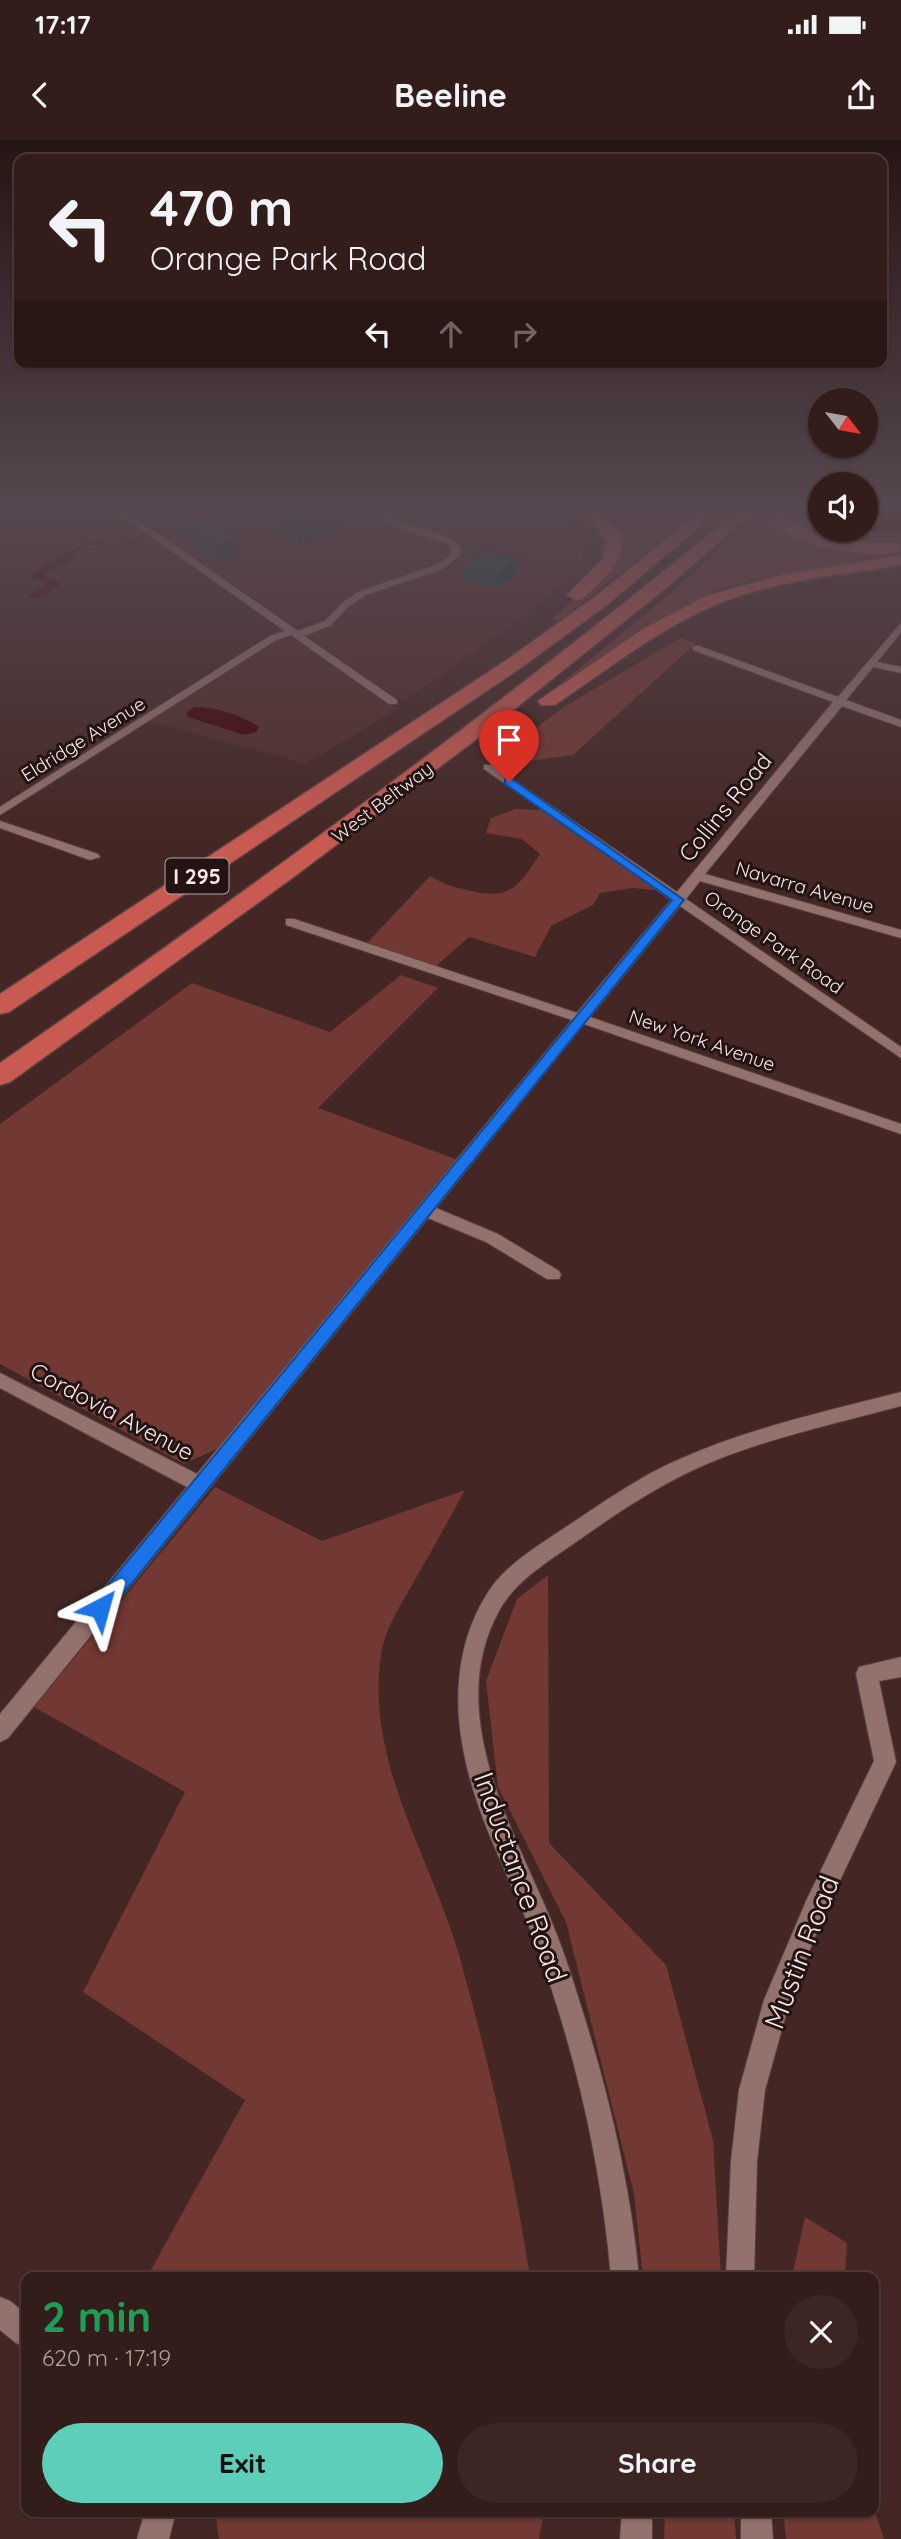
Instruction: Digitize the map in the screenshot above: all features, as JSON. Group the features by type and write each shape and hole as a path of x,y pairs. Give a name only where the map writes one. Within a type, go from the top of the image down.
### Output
{"highway":[{"path":"393,745 547,621"},
{"name":"West Beltway","path":"0,1006 495,678 573,621"},
{"name":"West Beltway","path":"0,1076 272,885 617,621"},
{"path":"272,885 350,841 545,703 674,621"}],"street":[{"path":"277,621 393,702"},
{"name":"Eldridge Avenue","path":"0,812 273,638 328,624 330,621"},
{"name":"Collins Road","path":"0,1731 901,626"},
{"path":"696,648 901,724"},
{"path":"871,664 901,670"},
{"name":"Orange Park Road","path":"488,767 901,1054"},
{"path":"0,824 94,857"},
{"name":"Navarra Avenue","path":"698,876 901,934"},
{"name":"New York Avenue","path":"290,922 582,1018 901,1129"},
{"path":"425,1210 492,1238 553,1275"},
{"name":"Cordovia Avenue","path":"0,1380 200,1485"},
{"name":"Inductance Road","path":"625,2272 622,2226 593,2090 554,1961 485,1794 471,1726 470,1669 483,1620 495,1598 524,1568 652,1483 713,1454 901,1399"},
{"name":"Mustin Road","path":"740,2272 744,2161 752,2090 777,2000 815,1907 885,1762 867,1674 901,1667"},
{"path":"0,2311 21,2329"},
{"path":"153,2539 159,2517"},
{"path":"636,2539 637,2517"},
{"path":"755,2517 757,2539"}],"shaded area":[{"path":"288,621 310,621 295,626"},
{"path":"335,621 517,621 403,702 306,636"},
{"path":"637,621 668,621 558,689 555,688"},
{"path":"681,638 696,643 573,755 492,766 491,763 562,708"},
{"path":"279,639 296,639 398,709 305,764 150,721"},
{"path":"194,707 228,712 259,727 256,732 244,735 188,717 186,713"},
{"path":"515,809 542,810 656,890 632,888 600,893 593,905 551,926 535,957 469,937 436,966 367,943 430,876 454,887 485,893 496,894 513,888 540,854 522,839 486,833 491,818"},
{"path":"401,975 438,988 318,1108 458,1160 225,1445 184,1464 0,1364 0,1124 192,983 330,1032"},
{"path":"215,1487 322,1541 465,1490 400,1606 383,1645 379,1695 382,1733 391,1771 459,1955 508,2155 529,2272 150,2272 245,2100 83,1992 185,1792 34,1707"},
{"path":"548,1575 549,1843 666,1965 713,2140 721,2272 642,2272 634,2194 566,1922 498,1787 486,1681 517,1599"},
{"path":"805,2217 847,2243 845,2272 793,2272"},
{"path":"216,2517 543,2517 539,2539 219,2539"},
{"path":"665,2517 734,2517 736,2539 664,2539"},
{"path":"784,2517 877,2517 884,2539 786,2539"}],"route":[{"path":"100,1608 679,900 509,782"}]}
